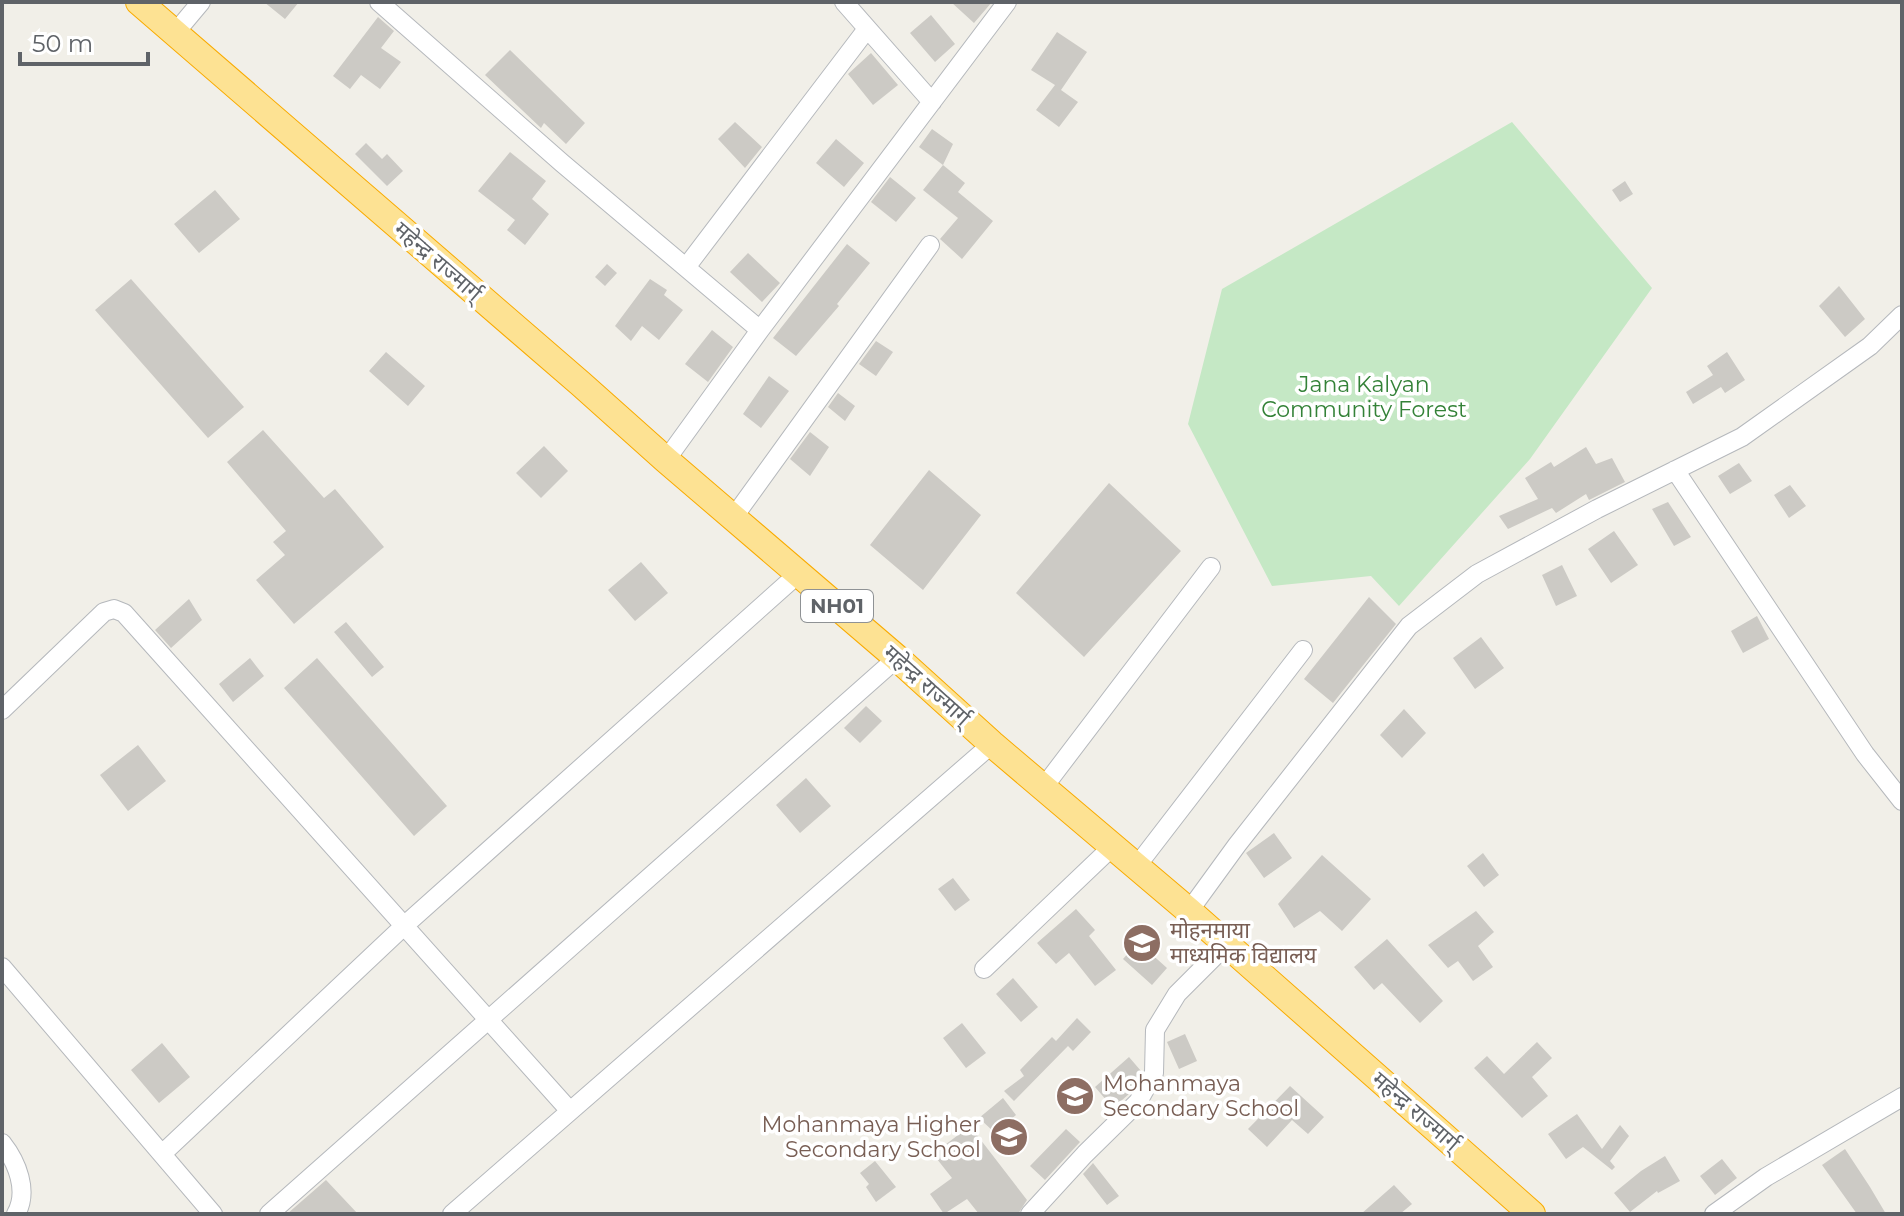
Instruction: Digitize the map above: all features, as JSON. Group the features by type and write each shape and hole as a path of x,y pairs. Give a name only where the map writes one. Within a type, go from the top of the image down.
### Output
{"highway":[{"name":"महेन्द्र राज्मार्ग्","path":"139,2 897,658 992,744 1227,944 1532,1214"}],"street":[{"path":"175,33 201,2"},
{"path":"379,2 562,163 760,330"},
{"path":"844,2 932,102"},
{"path":"666,460 1007,2"},
{"path":"687,266 867,29"},
{"path":"733,518 930,245"},
{"path":"1189,911 1409,626 1477,574 1742,437 1870,346 1902,315"},
{"path":"1675,470 1865,754 1902,801"},
{"path":"1043,788 1211,567"},
{"path":"162,1154 405,925 798,574"},
{"path":"2,710 104,612 114,609 124,613 570,1111"},
{"path":"1136,867 1303,650"},
{"path":"269,1214 897,658"},
{"path":"452,1214 992,744"},
{"path":"984,969 1112,847"},
{"path":"1030,1214 1138,1102 1154,1073 1155,1030 1177,994 1227,944"},
{"path":"2,967 213,1214"},
{"path":"1714,1214 1766,1177 1902,1097"},
{"path":"2,1143 16,1161 22,1203 16,1214"}],"green space":[{"name":"Jana Kalyan Community Forest","path":"1512,122 1652,288 1530,459 1399,606 1371,576 1272,586 1188,424 1222,289"}],"building":[{"path":"264,2 299,2 285,19"},
{"path":"951,2 992,2 974,23"},
{"path":"931,15 955,44 935,62 910,33"},
{"path":"378,17 394,31 381,48 401,62 380,89 361,75 350,89 333,76"},
{"path":"1057,32 1087,52 1061,90 1078,102 1059,127 1036,110 1055,85 1031,70"},
{"path":"510,50 585,123 566,144 544,123 541,128 485,75"},
{"path":"871,53 898,85 873,105 848,74"},
{"path":"735,122 762,147 745,168 718,139"},
{"path":"932,129 953,144 943,165 919,147"},
{"path":"836,139 864,163 844,187 816,163"},
{"path":"366,143 382,159 387,154 403,171 387,186 355,154"},
{"path":"510,152 546,181 532,199 549,214 525,245 507,230 515,220 478,191"},
{"path":"943,165 965,183 958,192 993,221 962,259 940,239 958,218 923,190"},
{"path":"890,177 916,198 896,222 871,202"},
{"path":"1625,181 1633,194 1620,202 1612,190"},
{"path":"215,190 240,219 199,253 174,224"},
{"path":"847,244 870,263 837,304 839,306 796,356 773,338"},
{"path":"748,253 780,283 762,302 730,272"},
{"path":"607,264 617,273 605,286 595,277"},
{"path":"131,279 244,407 208,438 95,310"},
{"path":"650,279 667,290 664,295 683,310 659,340 642,326 631,341 615,326"},
{"path":"1839,286 1865,319 1845,337 1819,306"},
{"path":"712,330 733,347 708,382 685,364"},
{"path":"876,341 893,352 876,376 859,364"},
{"path":"386,352 425,386 408,406 369,371"},
{"path":"1727,352 1745,380 1725,393 1721,387 1693,404 1686,392 1713,375 1707,366"},
{"path":"769,376 789,391 761,428 743,414"},
{"path":"838,393 855,406 845,421 828,407"},
{"path":"263,430 324,498 335,489 384,547 294,624 256,580 285,555 273,542 286,531 227,462"},
{"path":"810,432 829,447 810,476 790,459"},
{"path":"544,446 568,471 541,498 516,473"},
{"path":"1586,447 1596,464 1612,458 1625,482 1589,500 1586,494 1556,513 1552,508 1508,529 1499,516 1538,499 1525,478 1551,462 1554,467"},
{"path":"1739,463 1752,481 1730,494 1718,476"},
{"path":"929,470 981,515 923,590 870,545"},
{"path":"1109,483 1181,551 1084,657 1016,593"},
{"path":"1790,485 1806,506 1789,518 1774,495"},
{"path":"1668,502 1691,537 1674,546 1652,509"},
{"path":"1614,531 1638,565 1611,583 1588,549"},
{"path":"641,562 668,593 635,621 608,590"},
{"path":"1562,565 1577,596 1556,606 1542,575"},
{"path":"1369,597 1396,624 1333,703 1304,679"},
{"path":"189,599 202,620 171,648 155,630"},
{"path":"1757,616 1769,639 1743,653 1731,631"},
{"path":"346,622 384,667 372,677 334,632"},
{"path":"1481,637 1504,668 1475,689 1453,658"},
{"path":"250,658 264,676 233,702 219,684"},
{"path":"317,658 447,806 414,836 284,688"},
{"path":"866,706 882,721 860,743 844,728"},
{"path":"1404,709 1426,733 1402,758 1380,735"},
{"path":"138,745 166,781 128,811 100,775"},
{"path":"806,778 831,806 800,833 776,805"},
{"path":"1274,833 1292,858 1264,878 1246,853"},
{"path":"1483,853 1499,875 1484,887 1467,866"},
{"path":"1322,855 1371,899 1342,931 1320,911 1294,928 1278,904"},
{"path":"953,878 970,900 955,911 938,889"},
{"path":"1076,909 1095,930 1089,936 1116,970 1095,986 1069,953 1056,964 1037,943"},
{"path":"1476,911 1494,932 1478,946 1493,967 1473,981 1458,961 1448,968 1428,945"},
{"path":"1387,939 1443,1001 1420,1023 1382,983 1374,990 1354,967"},
{"path":"1138,942 1167,968 1152,985 1123,959"},
{"path":"1013,978 1038,1007 1021,1022 996,994"},
{"path":"1077,1018 1091,1032 1073,1051 1068,1046 1014,1101 1004,1091 1024,1076 1020,1070 1052,1037 1056,1041"},
{"path":"962,1023 986,1053 966,1068 943,1038"},
{"path":"1185,1034 1197,1061 1179,1069 1167,1042"},
{"path":"1537,1042 1552,1058 1532,1077 1548,1096 1522,1118 1474,1068 1487,1056 1504,1074"},
{"path":"162,1043 190,1077 159,1103 131,1070"},
{"path":"1129,1057 1141,1071 1129,1094 1113,1108 1095,1087"},
{"path":"1290,1086 1324,1117 1308,1134 1292,1120 1267,1147 1248,1129"},
{"path":"1003,1098 1016,1115 995,1133 979,1118"},
{"path":"1577,1114 1602,1149 1620,1125 1629,1136 1610,1161 1615,1167 1612,1170 1583,1147 1566,1159 1548,1134"},
{"path":"970,1126 1027,1200 1018,1214 979,1214 967,1199 944,1214 930,1194 952,1178 933,1154"},
{"path":"1066,1129 1080,1142 1045,1180 1030,1166"},
{"path":"1845,1149 1886,1214 1857,1214 1822,1165"},
{"path":"1665,1156 1680,1181 1657,1191 1630,1212 1614,1193"},
{"path":"1722,1159 1737,1178 1715,1195 1700,1176"},
{"path":"875,1161 896,1187 876,1202 866,1187 869,1184 860,1173"},
{"path":"1093,1163 1119,1196 1107,1205 1083,1174"},
{"path":"326,1180 358,1214 287,1214"},
{"path":"1394,1185 1412,1204 1400,1214 1361,1214"}],"place":[{"name":"मोहनमाया माध्यमिक विद्यालय","path":"1142,943"},
{"name":"Mohanmaya Secondary School","path":"1075,1096"},
{"name":"Mohanmaya Higher Secondary School","path":"1009,1137"}]}
